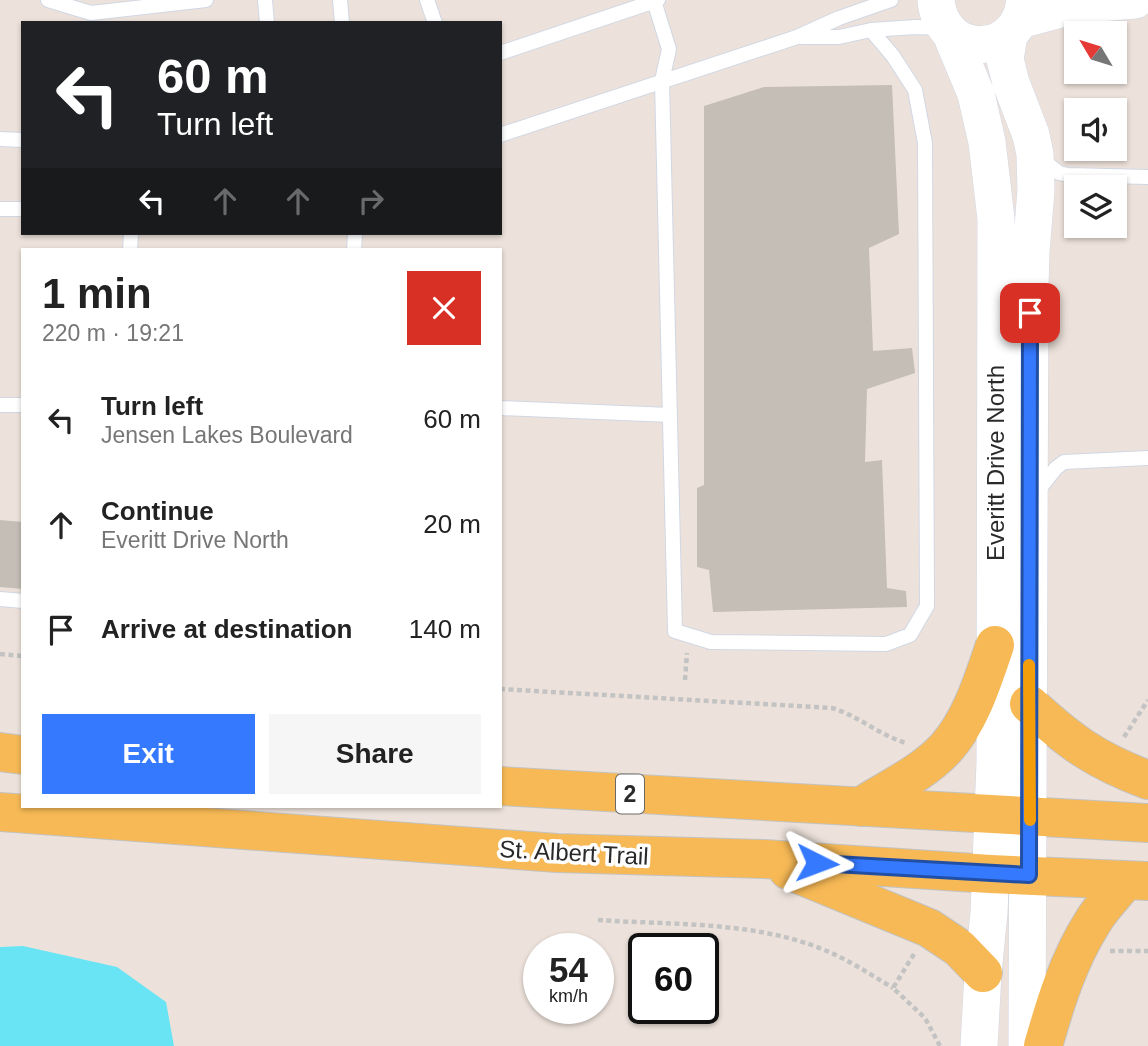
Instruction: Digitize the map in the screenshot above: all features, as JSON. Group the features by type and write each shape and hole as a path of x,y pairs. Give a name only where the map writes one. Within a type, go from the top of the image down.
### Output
{"main road":[{"path":"860,807 929,764 947,747 978,694 995,645"},
{"path":"1029,704 1058,731 1088,753 1148,780"},
{"path":"0,752 21,755"},
{"name":"2","path":"502,786 1148,823"},
{"name":"St. Albert Trail","path":"0,812 557,853 764,859 1137,881"},
{"path":"764,859 929,928 958,948 983,973"},
{"path":"1043,1046 1054,1007 1076,951 1093,921 1137,881"}],"street":[{"path":"945,21 962,41 986,45 998,41 1018,18 1076,5 1135,0"},
{"name":"Everitt Drive North","path":"1011,816 1029,704 1030,286 1036,190 1035,154 1031,135 1005,59 1018,18"},
{"name":"Everitt Drive North","path":"945,21 976,93 987,142 996,219 995,645 1011,816"},
{"path":"979,1046 990,874 1011,816"},
{"path":"1011,816 1029,875 1027,1046"}],"lane":[{"path":"48,0 91,13 206,0"},
{"path":"265,0 267,21"},
{"path":"340,0 342,21"},
{"path":"427,0 434,21"},
{"path":"502,134 797,37 839,18 891,0"},
{"path":"502,52 656,1 669,49 662,81 675,631 711,642 886,644 910,635 928,606 925,143 915,90 893,56 871,30"},
{"path":"797,37 839,37 871,30 915,27 945,21"},
{"path":"0,139 21,140"},
{"path":"1035,154 1059,173 1068,176 1148,177"},
{"path":"0,209 21,209"},
{"path":"0,405 21,405"},
{"path":"502,408 670,415"},
{"path":"1031,499 1064,462 1148,458"},
{"path":"0,599 21,601"}],"path":[{"path":"0,654 21,656"},
{"path":"502,689 832,708 860,718 894,739 913,744"},
{"path":"1122,740 1148,700"},
{"path":"598,920 765,933 821,948 893,988 925,1018 940,1046"},
{"path":"893,988 917,948"},
{"path":"1104,951 1148,951"}],"water":[{"path":"23,946 117,967 166,1002 174,1046 0,1046 0,947"}],"building":[{"path":"892,85 899,234 869,248 873,351 912,348 915,373 867,389 865,462 882,460 887,588 906,591 907,607 713,612 709,570 697,567 697,488 704,485 704,106 764,87"},
{"path":"0,520 21,522 21,589 0,587"}],"slow traffic":[{"path":"1029,665 1030,820"}],"route":[{"path":"817,863 1029,875 1030,313"}]}
